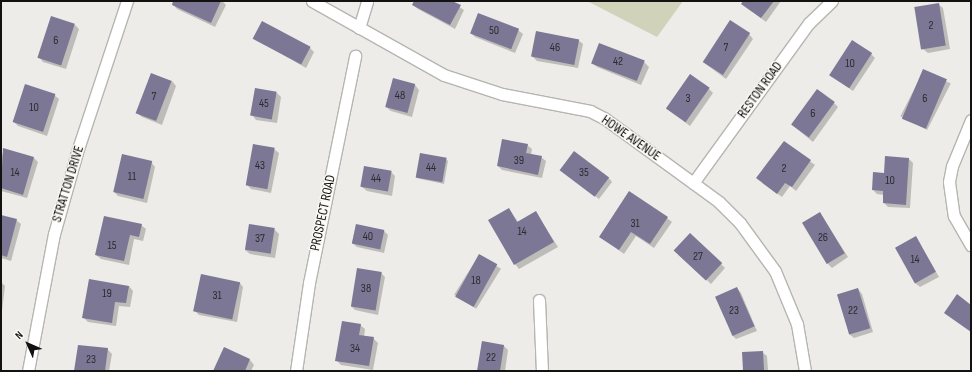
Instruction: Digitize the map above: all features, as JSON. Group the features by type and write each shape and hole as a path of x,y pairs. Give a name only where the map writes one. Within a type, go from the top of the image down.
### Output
{"street":[{"name":"STRATTON DRIVE","path":"28,371 45,271 59,214 127,1"},
{"name":"HOWE AVENUE","path":"312,1 437,71 473,86 502,94 590,111 604,118 693,183 718,202 740,223 775,271 797,324 805,371"},
{"path":"359,28 367,1"},
{"name":"RESTON ROAD","path":"693,183 809,23 832,1"},
{"name":"PROSPECT ROAD","path":"296,371 309,283 354,56"},
{"path":"971,120 952,166 949,182 954,216 971,245"},
{"path":"539,300 542,371"}],"green space":[{"path":"587,1 683,1 657,37"}],"building":[{"path":"173,1 221,1 211,23 172,5"},
{"path":"414,1 452,1 461,5 450,25 412,5"},
{"path":"743,1 774,1 761,18 741,4"},
{"path":"939,3 946,45 921,49 914,7"},
{"path":"478,13 519,29 511,49 470,34"},
{"path":"51,16 75,24 61,66 37,58"},
{"path":"730,20 750,33 723,75 703,62"},
{"path":"262,21 311,47 301,64 253,39"},
{"path":"536,31 579,39 574,65 531,57"},
{"path":"852,40 872,53 849,88 829,75"},
{"path":"599,43 645,61 637,81 591,64"},
{"path":"923,69 947,79 926,129 902,119"},
{"path":"151,73 172,81 156,121 136,113"},
{"path":"690,74 710,88 686,122 666,108"},
{"path":"393,78 415,84 407,113 385,107"},
{"path":"25,84 55,94 43,132 13,122"},
{"path":"255,88 277,92 272,119 250,116"},
{"path":"817,89 835,102 809,138 791,125"},
{"path":"502,139 528,144 526,153 542,156 538,175 497,166"},
{"path":"784,141 811,160 792,187 785,183 777,194 756,178"},
{"path":"253,144 275,148 267,189 246,185"},
{"path":"3,148 34,157 23,195 1,188"},
{"path":"574,151 609,177 595,197 560,170"},
{"path":"420,153 447,158 442,182 416,178"},
{"path":"122,154 152,161 143,199 113,192"},
{"path":"885,156 909,158 906,205 883,203 883,191 872,190 873,172 884,173"},
{"path":"364,166 392,171 388,192 360,187"},
{"path":"629,191 668,217 650,244 631,232 619,250 599,237"},
{"path":"509,208 517,222 536,211 554,242 514,265 488,220"},
{"path":"820,212 845,253 827,264 802,223"},
{"path":"1,215 17,219 7,257 1,255"},
{"path":"104,216 142,224 139,237 130,235 124,261 95,255"},
{"path":"249,224 275,228 271,254 245,250"},
{"path":"356,224 384,230 380,250 352,244"},
{"path":"690,233 722,263 706,281 674,251"},
{"path":"916,236 936,272 915,283 895,248"},
{"path":"479,254 497,264 474,307 455,297"},
{"path":"357,268 382,272 376,310 351,307"},
{"path":"201,274 240,282 232,319 193,311"},
{"path":"89,279 129,286 126,303 115,302 112,323 82,318"},
{"path":"737,287 754,326 733,336 715,297"},
{"path":"858,288 870,328 849,335 837,294"},
{"path":"957,294 971,305 971,332 944,313"},
{"path":"342,321 361,324 359,335 374,337 369,366 335,361"},
{"path":"482,341 504,345 500,371 477,371"},
{"path":"78,345 108,348 105,371 74,371"},
{"path":"224,347 250,359 245,371 213,371"},
{"path":"763,351 764,371 743,371 742,352"}]}
